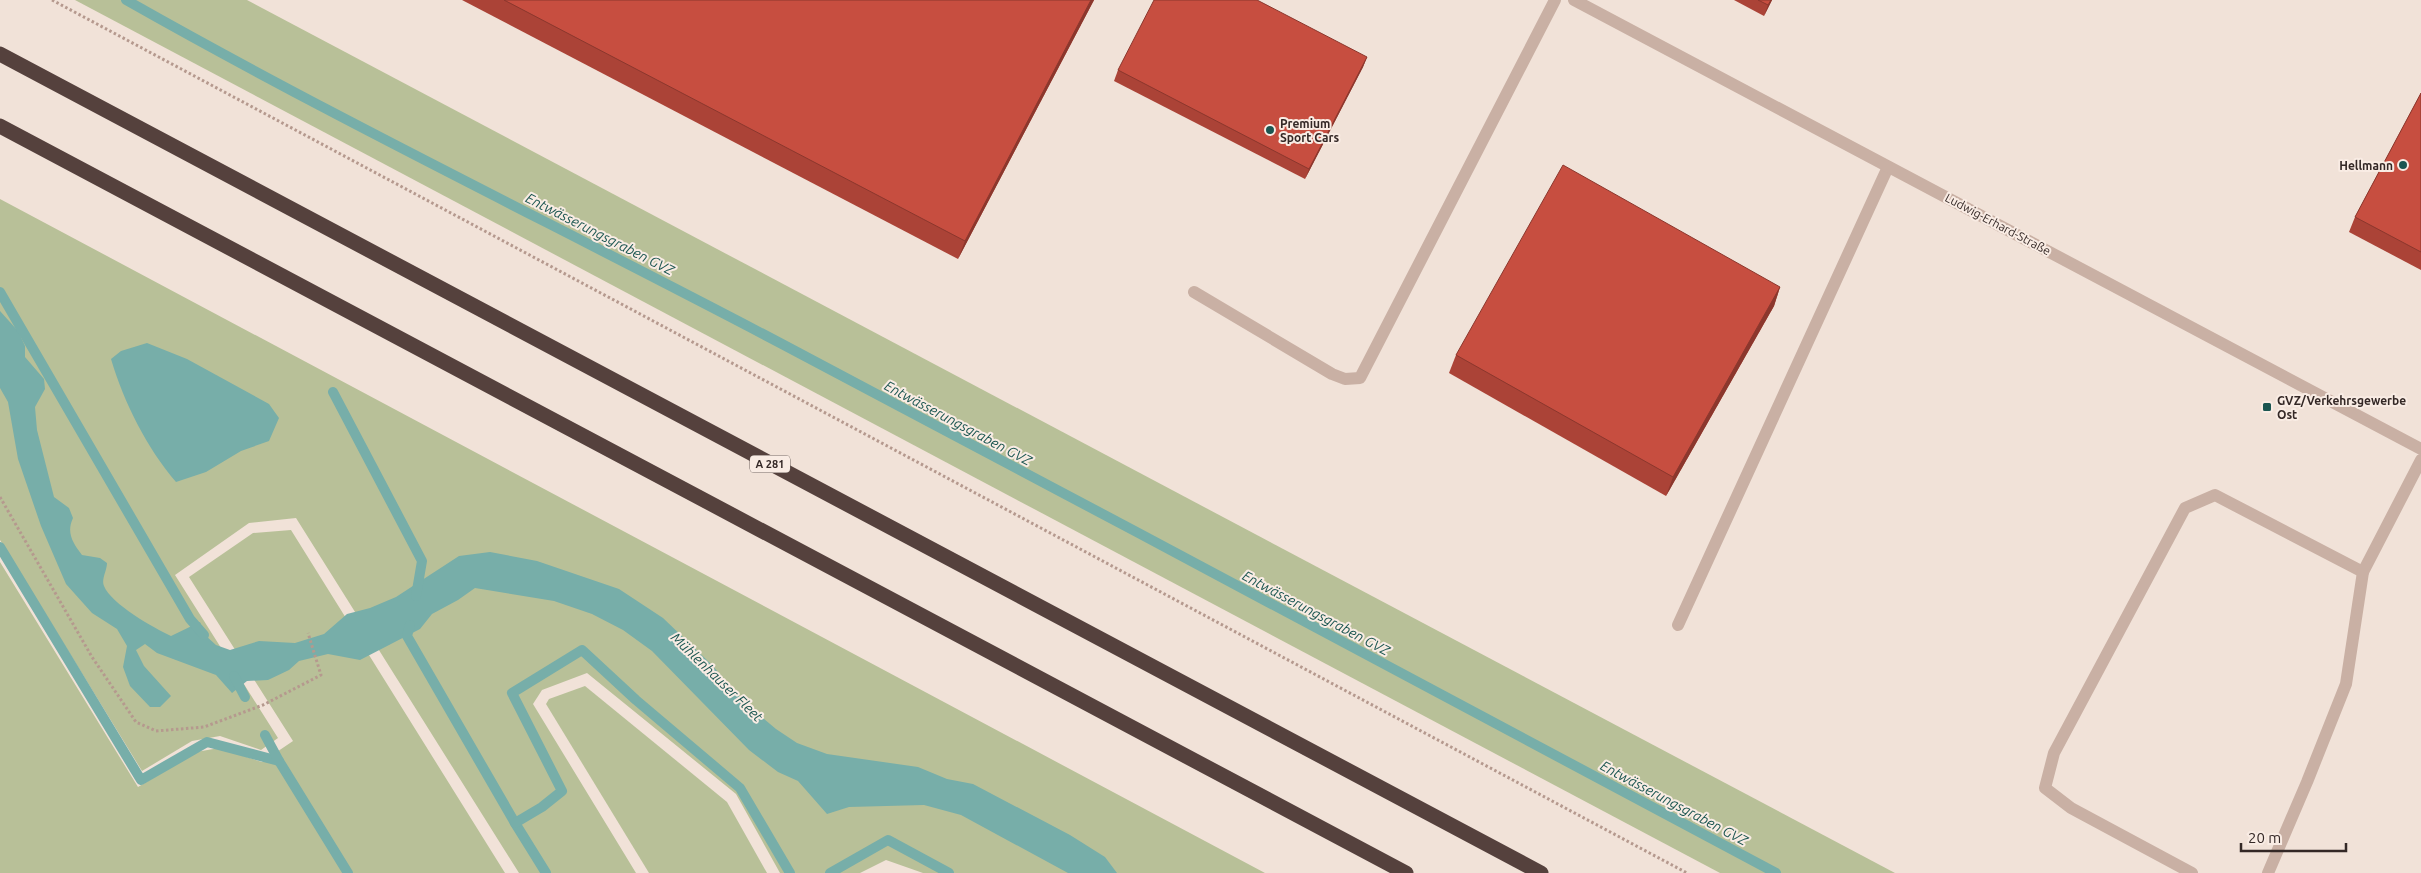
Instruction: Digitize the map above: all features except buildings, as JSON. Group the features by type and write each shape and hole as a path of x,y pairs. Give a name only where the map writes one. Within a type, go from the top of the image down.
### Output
{"highway":[{"name":"A 281","path":"0,54 1541,873"},
{"path":"0,126 1406,873"}],"street":[{"path":"1194,292 1332,374 1345,379 1360,378 1555,0"},
{"name":"Ludwig-Erhard-Straße","path":"1574,0 2421,449"},
{"path":"1678,625 1888,166"},
{"path":"2268,873 2308,782 2346,684 2364,572 2421,460"},
{"path":"2192,873 2071,808 2045,788 2054,753 2185,508 2215,495 2364,572"}],"path":[{"path":"52,0 1687,873"},
{"path":"0,497 92,657 136,722 156,731 204,727 263,705 322,675 308,633"}],"green space":[{"path":"75,0 247,0 1895,873 1720,873"},
{"path":"0,199 1265,873 923,873 886,860 860,873 780,873 736,794 587,673 542,690 533,704 636,873 519,873 296,518 249,523 175,575 278,738 261,750 220,736 192,741 142,771 0,540"},
{"path":"291,530 505,873 0,873 0,562 138,787 196,752 219,748 262,762 293,741 189,577 253,533"},
{"path":"585,686 727,802 767,873 649,873 546,704 549,699"}],"water":[{"name":"Mühlenhauser Fleet","path":"0,311 18,331 25,346 25,357 44,379 45,389 35,407 37,430 54,497 69,508 73,518 70,533 73,542 82,555 100,558 107,563 103,584 115,600 134,615 171,636 200,622 205,635 216,645 230,650 259,641 295,643 324,634 347,614 370,608 396,597 459,556 490,552 537,561 619,589 663,618 711,664 745,703 776,729 797,743 827,754 918,767 947,779 973,784 1070,835 1105,857 1117,873 1068,873 961,815 924,805 849,807 827,814 798,781 778,772 749,750 652,651 623,630 592,614 554,601 475,588 432,614 420,629 360,660 328,654 299,661 289,670 268,680 247,681 232,693 216,675 157,653 145,644 136,650 144,666 171,696 160,707 150,707 130,686 123,667 127,646 117,629 92,613 66,584 41,526 18,459 8,402 0,388"},
{"path":"147,343 187,359 269,404 279,418 269,441 241,451 206,472 176,482 146,440 116,376 111,359 121,351"}],"waterway":[{"name":"Entwässerungsgraben GVZ","path":"126,0 289,89 700,301 1776,873"},
{"path":"0,292 190,619 204,635"},
{"path":"333,392 422,561 416,596"},
{"path":"0,547 141,780 207,742 279,761"},
{"path":"410,625 407,636 546,873"},
{"path":"515,823 542,807 562,791 512,693 582,650 636,700 740,788 790,873"},
{"path":"234,676 245,697"},
{"path":"265,735 348,873"},
{"path":"830,873 888,840 949,873"}],"place":[{"name":"Premium Sport Cars","path":"1270,130"},
{"name":"Hellmann","path":"2403,165"},
{"name":"GVZ/Verkehrsgewerbe Ost","path":"2267,407"}]}
